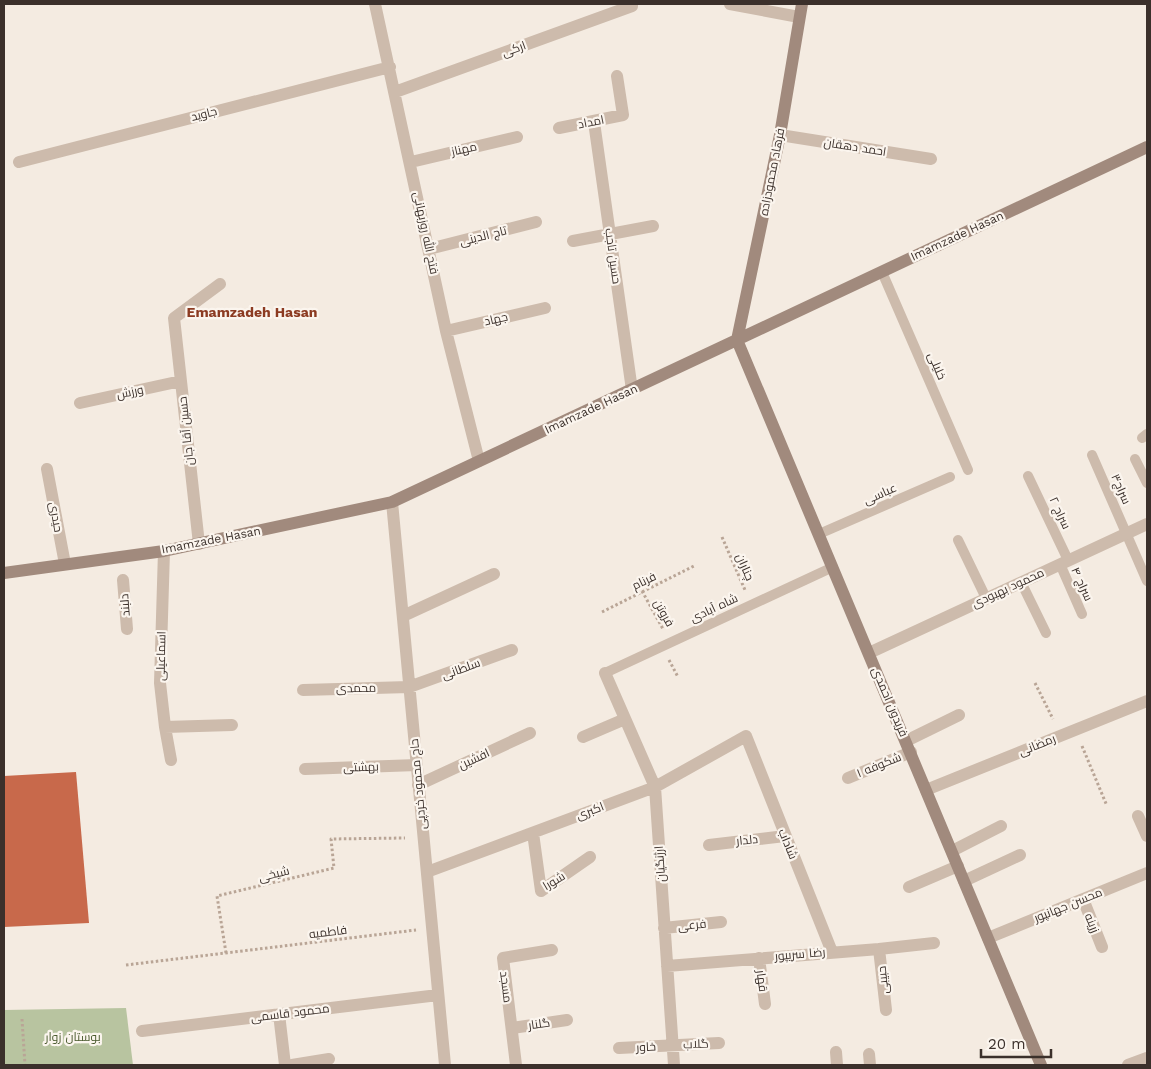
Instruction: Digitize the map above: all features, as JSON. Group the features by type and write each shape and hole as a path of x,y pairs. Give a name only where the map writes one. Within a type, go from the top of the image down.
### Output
{"main road":[{"name":"فرهاد محمودزاده","path":"737,340 780,135 802,4"},
{"name":"Imamzade Hasan","path":"4,573 164,551 392,502 1147,147"},
{"name":"فریدون احمدی","path":"737,340 1041,1065"}],"street":[{"name":"فتح الله روزبهانی","path":"375,4 430,249 446,331 479,461"},
{"name":"ارکی","path":"395,92 632,6 632,4"},
{"path":"730,4 799,17"},
{"name":"جاوید","path":"19,162 390,67"},
{"name":"امداد","path":"559,128 623,115 617,76"},
{"name":"حسین تاجب","path":"594,122 632,390"},
{"name":"احمد دهقان","path":"780,135 931,159"},
{"name":"مهناز","path":"411,162 517,137"},
{"name":"تاج الدینی","path":"430,249 536,222"},
{"path":"572,241 653,226"},
{"name":"حسین آقا جان","path":"199,544 174,318 220,284"},
{"name":"جهاد","path":"446,331 545,308"},
{"name":"ورزش","path":"80,404 181,381"},
{"name":"حیدری","path":"47,469 65,564"},
{"name":"حاج محمود خردپی","path":"392,502 445,1065"},
{"name":"محمود بهبودی","path":"869,653 1147,524"},
{"name":"اسماعیلی","path":"164,551 160,683 171,760"},
{"path":"403,616 494,574"},
{"name":"دلبند","path":"123,580 127,629"},
{"name":"سلطانی","path":"409,687 512,650"},
{"name":"ارژنگیان","path":"605,673 655,787 674,1065"},
{"name":"محمدی","path":"303,690 409,687"},
{"name":"رمضانی","path":"926,790 1147,701"},
{"name":"شکوفه ۱","path":"848,778 908,747 959,715"},
{"path":"583,737 625,719"},
{"path":"165,727 232,725"},
{"name":"افشین","path":"418,785 530,733"},
{"name":"اکبری","path":"427,872 655,787 746,736"},
{"name":"شاداب","path":"746,736 832,952"},
{"name":"بهشتی","path":"304,769 417,766"},
{"path":"1138,816 1147,836"},
{"path":"952,851 1000,826"},
{"name":"شورا","path":"533,833 541,891 590,858"},
{"name":"دلدار","path":"709,844 785,836"},
{"path":"964,881 1020,855"},
{"path":"909,887 958,866"},
{"name":"محسن جهانپور","path":"988,938 1147,873"},
{"name":"زرینه","path":"1083,899 1102,948"},
{"name":"فرعی","path":"664,928 721,922"},
{"name":"رضا سریپور","path":"667,966 934,943"},
{"name":"حبیبی","path":"880,949 886,1010"},
{"name":"مسجد","path":"516,1065 503,958 552,950"},
{"name":"قهار","path":"759,958 765,1004"},
{"name":"محمود قاسمی","path":"142,1031 438,995"},
{"path":"279,1014 285,1065"},
{"name":"گلنار","path":"512,1028 567,1020"},
{"name":"گلاب","path":"672,1045 719,1043"},
{"name":"خاور","path":"620,1048 672,1045"},
{"path":"836,1052 837,1065"},
{"path":"1132,1065 1147,1058"},
{"path":"292,1065 329,1059"}],"lane":[{"name":"خلیلی","path":"882,272 968,470"},
{"name":"سراج۳","path":"1092,455 1147,581"},
{"path":"1135,459 1147,483"},
{"name":"سراج ۲","path":"1028,476 1064,562"},
{"name":"عباسی","path":"819,534 950,477"},
{"path":"958,540 986,598"},
{"name":"سراج ۴","path":"1064,562 1082,614"},
{"name":"شاه آبادی","path":"605,673 833,567"},
{"path":"1021,582 1046,633"}],"path":[{"name":"چناران","path":"722,537 751,605"},
{"name":"فرنام","path":"602,612 694,566"},
{"name":"فروتن","path":"642,591 671,643"},
{"path":"1035,683 1061,736"},
{"path":"1076,730 1107,806"},
{"name":"شیخی","path":"226,953 217,896 334,868 331,839 423,838"},
{"name":"فاطمیه","path":"226,953 432,928"},
{"path":"126,965 226,953"},
{"path":"22,1019 25,1065"}],"green space":[{"name":"بوستان زوار","path":"126,1008 133,1065 4,1065 4,1010"}],"building":[{"path":"76,772 89,923 4,927 4,776"}],"district":[{"name":"Emamzadeh Hasan","path":"252,312"}]}
